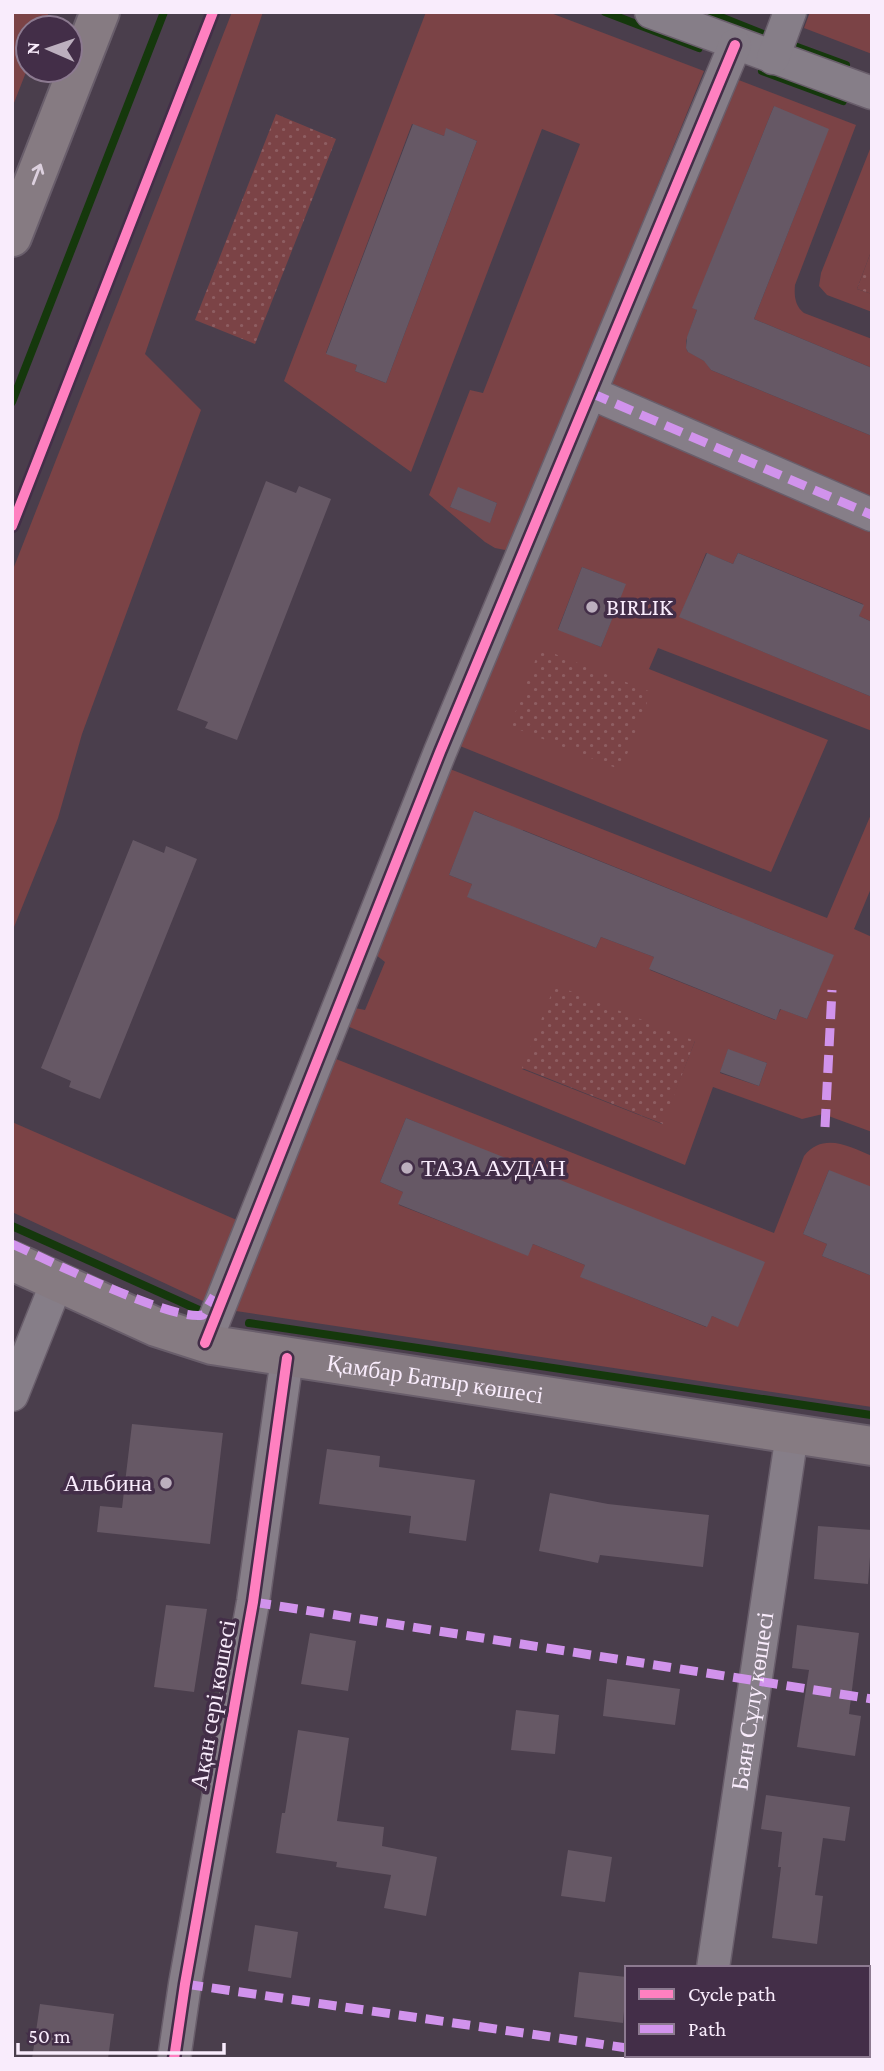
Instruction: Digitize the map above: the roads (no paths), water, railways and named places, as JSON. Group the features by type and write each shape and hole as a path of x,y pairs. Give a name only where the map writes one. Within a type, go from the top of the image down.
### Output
{"main road":[{"path":"12,237 100,12"},
{"path":"12,166 44,84"},
{"name":"Қамбар Батыр көшесі","path":"12,1261 156,1327 205,1343 872,1446"}],"street":[{"path":"651,12 872,93"},
{"path":"773,58 790,12"},
{"path":"205,1343 440,751 735,45"},
{"path":"591,393 872,515"},
{"path":"12,1395 22,1344 57,1282"},
{"name":"Ақан сері көшесі","path":"174,2059 253,1602 287,1357"},
{"name":"Баян Сұлу көшесі","path":"713,1966 792,1434"}],"waterway":[{"path":"12,402 164,12"},
{"path":"605,12 699,48"},
{"path":"708,12 771,37"},
{"path":"789,44 846,65"},
{"path":"762,71 843,101"},
{"path":"12,1226 199,1310"},
{"path":"249,1323 871,1415"}],"place":[{"name":"BIRLIK","path":"592,607"},
{"name":"ТАЗА АУДАН","path":"407,1168"},
{"name":"Альбина","path":"166,1483"}]}
